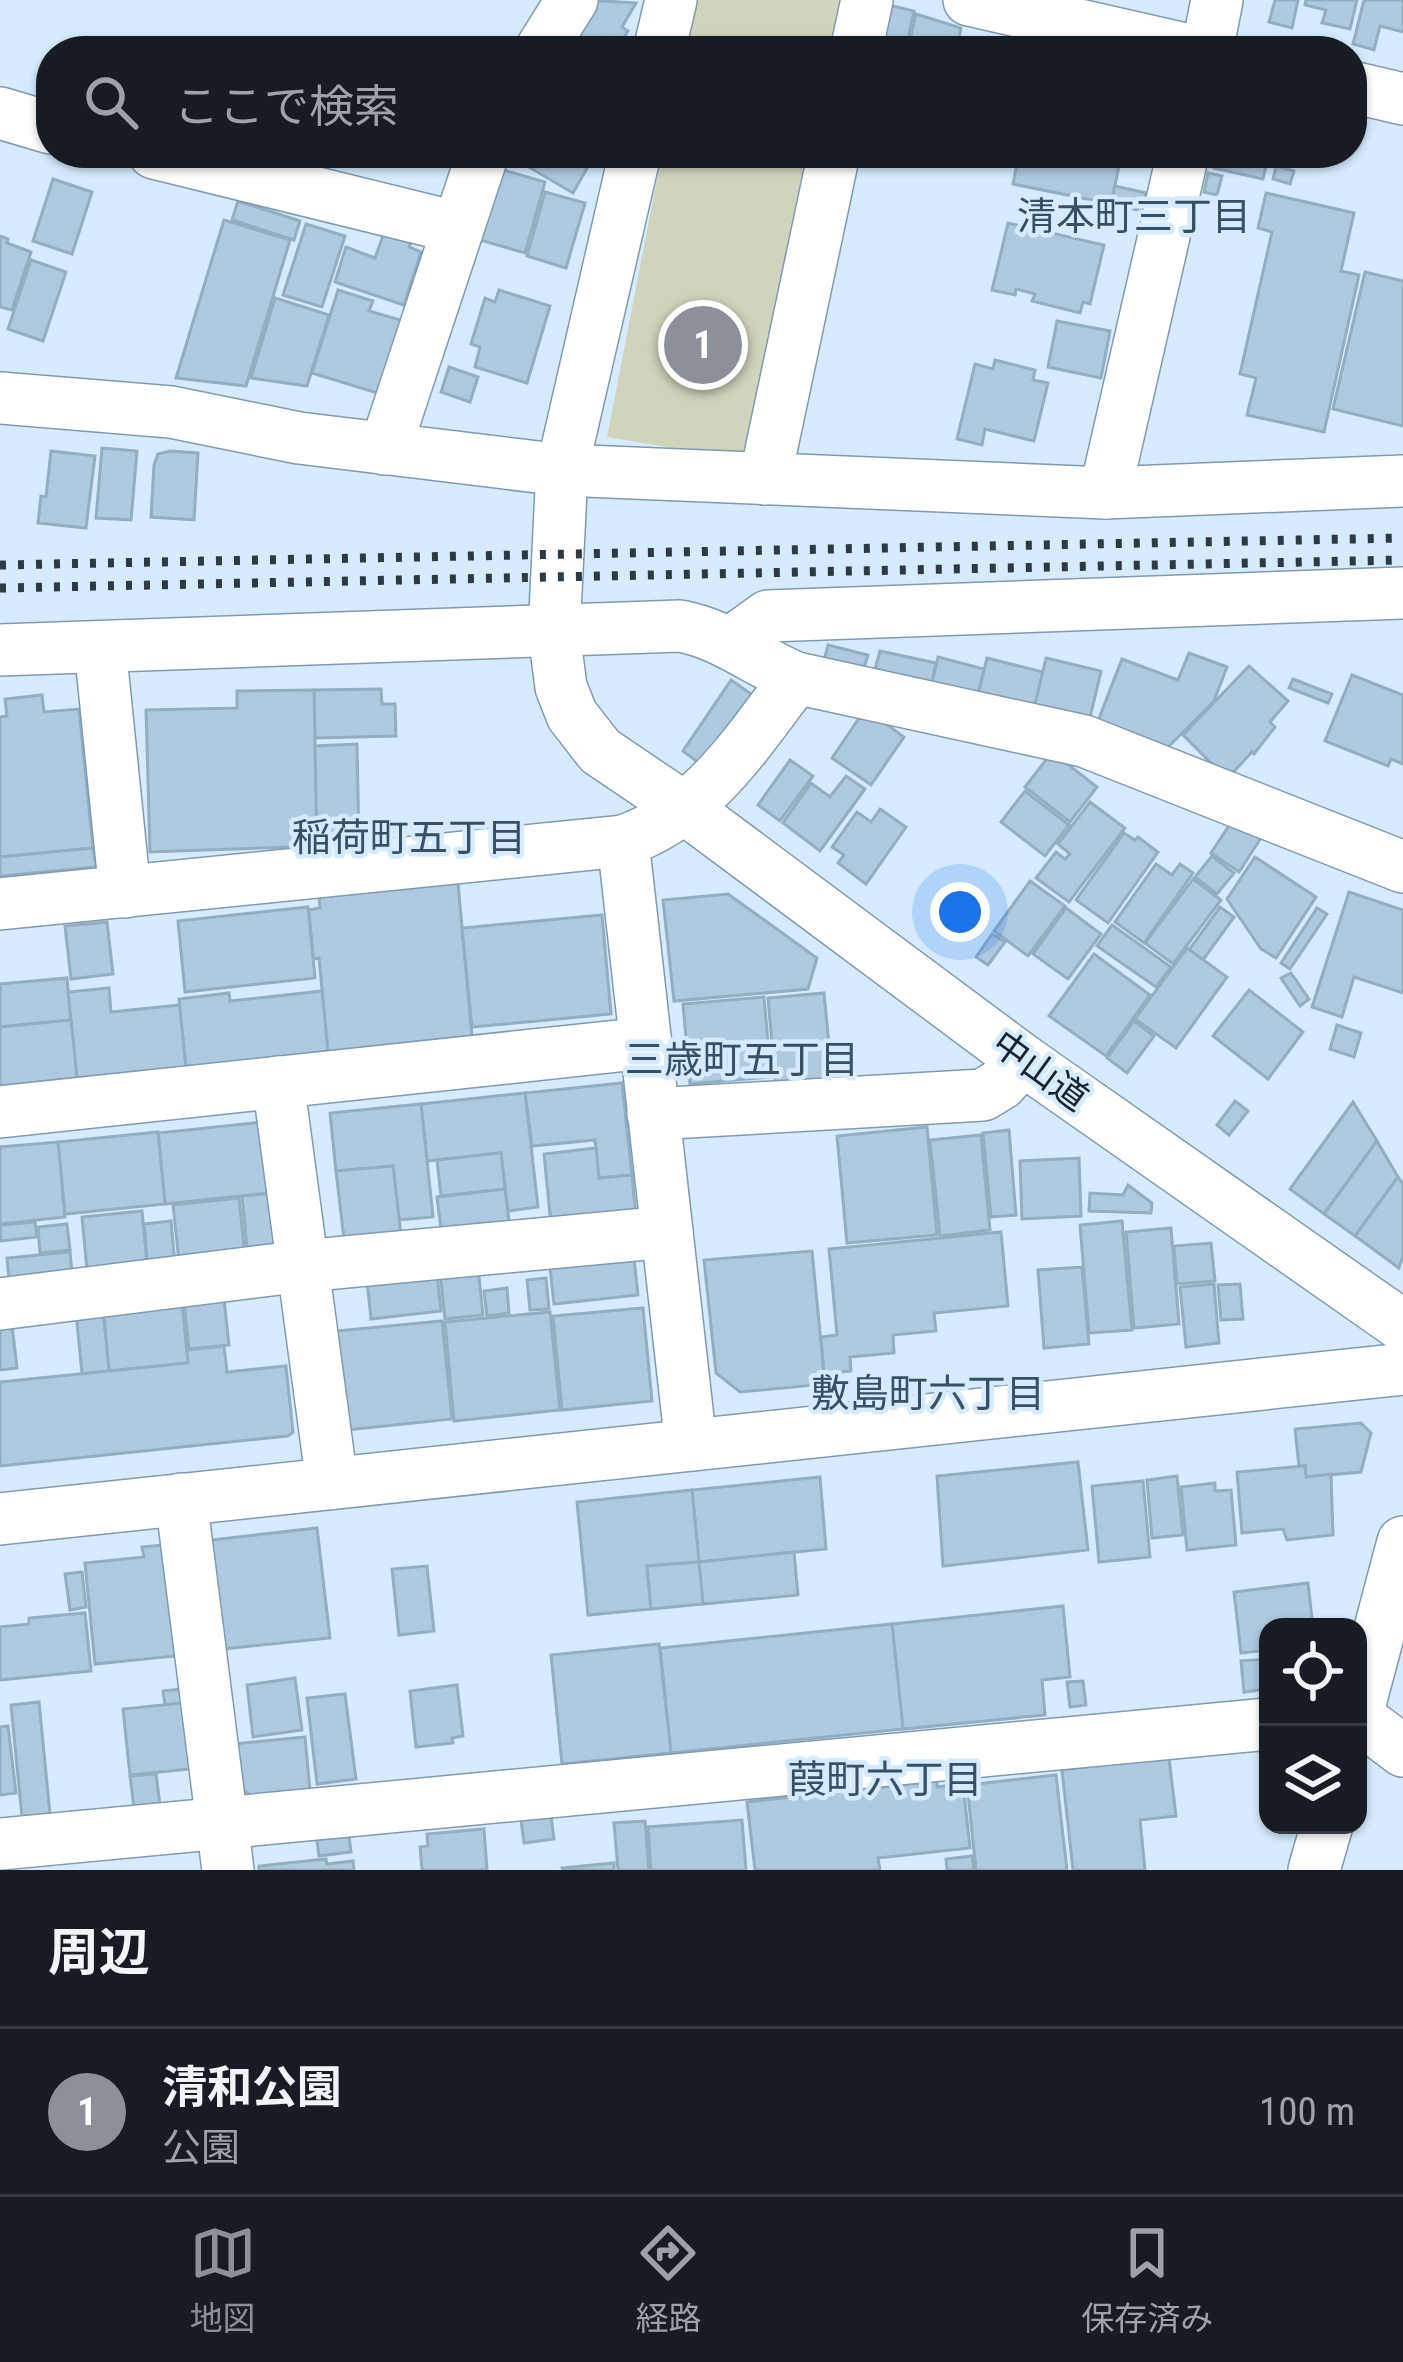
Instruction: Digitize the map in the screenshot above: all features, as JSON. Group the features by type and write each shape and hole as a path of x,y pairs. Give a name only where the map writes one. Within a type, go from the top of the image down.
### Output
{"street":[{"path":"549,36 572,0"},
{"path":"663,36 671,0"},
{"path":"859,36 867,0"},
{"path":"969,0 1128,36"},
{"path":"1210,36 1217,0"},
{"path":"1367,91 1403,99"},
{"path":"0,112 36,123"},
{"path":"215,168 455,227"},
{"path":"385,449 477,168"},
{"name":"中山道","path":"632,168 562,470 554,633 561,687 572,715 600,751 683,807 1023,1060 1403,1326"},
{"path":"764,479 831,168"},
{"path":"1106,493 1180,168"},
{"path":"0,398 171,412 298,439 492,458 562,470 1106,493 1403,482"},
{"path":"732,642 768,616 1403,593"},
{"path":"0,650 680,626 732,642 758,662 796,678 1084,741 1403,867"},
{"path":"100,647 125,892"},
{"path":"0,904 623,841 654,831 714,786 796,678"},
{"path":"623,841 691,1445"},
{"path":"0,1112 646,1043"},
{"path":"653,1114 983,1095 1023,1060"},
{"path":"278,1082 332,1483"},
{"path":"0,1304 303,1267 667,1232"},
{"path":"0,1519 1403,1369"},
{"path":"181,1499 225,1845"},
{"path":"1367,1680 1403,1542"},
{"path":"1367,1721 1403,1751"},
{"path":"0,1844 225,1845 1259,1725"},
{"path":"1314,1870 1324,1834"}],"green space":[{"path":"696,0 853,0 846,36 688,36"},
{"path":"659,168 819,168 758,462 607,437"}],"building":[{"path":"588,0 636,3 622,27 628,31 625,36 568,34"},
{"path":"1275,0 1298,0 1292,28 1269,22"},
{"path":"1306,0 1357,0 1350,29 1322,23 1326,10 1305,5"},
{"path":"1364,0 1403,0 1403,32 1380,26 1374,50 1367,48 1367,36 1355,36"},
{"path":"893,6 914,11 908,36 873,36 878,16"},
{"path":"916,14 961,28 959,36 911,36"},
{"path":"493,168 545,182 525,253 473,238"},
{"path":"530,168 587,168 573,193"},
{"path":"1016,168 1119,168 1111,204 1013,184"},
{"path":"1214,168 1266,168 1263,179"},
{"path":"1276,168 1294,171 1290,184 1273,179"},
{"path":"1208,173 1222,176 1217,195 1204,192"},
{"path":"53,179 92,192 72,254 33,241"},
{"path":"1115,186 1146,193 1142,211 1111,204"},
{"path":"545,192 585,203 566,268 527,256"},
{"path":"1266,193 1354,213 1341,271 1359,275 1324,432 1247,415 1256,378 1240,374 1272,232 1258,228"},
{"path":"238,201 300,221 294,240 232,220"},
{"path":"224,220 290,240 246,386 176,378"},
{"path":"1008,223 1104,245 1090,304 1083,302 1080,313 1032,301 1035,294 1016,289 1015,295 992,290"},
{"path":"306,224 345,236 322,307 283,295"},
{"path":"384,233 412,240 409,247 421,252 404,305 335,282 346,247 375,258"},
{"path":"0,236 31,252 12,310 0,307"},
{"path":"31,260 66,272 43,341 8,329"},
{"path":"1365,272 1403,281 1403,426 1333,409"},
{"path":"338,290 373,301 369,311 407,322 377,393 312,373"},
{"path":"499,290 550,306 527,383 475,367 480,347 471,344 485,298 495,302"},
{"path":"275,298 329,315 307,386 251,378"},
{"path":"1057,321 1110,331 1101,378 1048,367"},
{"path":"995,360 1035,370 1033,380 1048,383 1034,441 985,429 982,445 957,439 975,364 993,369"},
{"path":"449,367 478,377 470,402 441,392"},
{"path":"102,448 137,451 131,520 96,518"},
{"path":"51,451 95,456 86,528 38,523"},
{"path":"198,453 194,520 151,517 154,465 158,454"},
{"path":"828,645 868,655 863,671 824,661"},
{"path":"880,651 936,663 931,688 874,673"},
{"path":"1189,653 1227,667 1214,701 1167,748 1098,721 1122,659 1178,680"},
{"path":"938,657 984,669 977,699 931,688"},
{"path":"987,658 1043,672 1033,713 977,699"},
{"path":"1046,658 1101,671 1088,726 1033,713"},
{"path":"1249,666 1288,701 1270,722 1275,727 1254,754 1227,779 1183,735"},
{"path":"1352,675 1403,695 1403,764 1391,759 1388,766 1325,741"},
{"path":"1293,679 1332,694 1328,703 1289,688"},
{"path":"731,680 761,701 712,773 683,751"},
{"path":"381,689 382,704 395,704 396,736 315,738 314,690"},
{"path":"314,690 317,846 150,852 146,710 237,708 237,691"},
{"path":"42,695 44,712 79,709 93,848 0,857 0,717 7,716 5,699"},
{"path":"862,714 875,716 904,737 871,785 832,758"},
{"path":"357,744 359,843 317,844 315,746"},
{"path":"1052,752 1097,787 1070,822 1025,787"},
{"path":"790,760 813,776 780,821 758,805"},
{"path":"846,776 865,789 820,851 783,823 811,783 830,797"},
{"path":"1025,791 1069,825 1045,856 1001,822"},
{"path":"1090,802 1125,828 1069,902 1036,878 1056,852 1065,859 1070,854 1058,844"},
{"path":"880,809 906,827 866,884 838,863 844,855 832,847 857,812 871,822"},
{"path":"1230,824 1261,838 1239,872 1211,853"},
{"path":"1124,833 1158,852 1108,923 1076,900"},
{"path":"93,848 96,867 0,876 0,857"},
{"path":"1212,856 1234,873 1217,894 1195,877"},
{"path":"1255,857 1316,897 1276,958 1261,949 1227,899"},
{"path":"1156,864 1172,875 1180,864 1193,873 1144,943 1115,922"},
{"path":"1193,879 1221,900 1173,964 1145,943"},
{"path":"1030,881 1065,906 1028,956 994,931"},
{"path":"458,883 472,1037 328,1052 309,910 320,908 319,896"},
{"path":"1349,892 1403,910 1403,993 1354,977 1342,1017 1312,1007"},
{"path":"728,894 817,958 808,989 674,1001 663,900"},
{"path":"308,907 315,978 185,992 178,921"},
{"path":"1220,907 1234,917 1203,960 1189,950"},
{"path":"1066,908 1101,934 1068,979 1033,954"},
{"path":"1317,908 1327,914 1290,969 1281,963"},
{"path":"602,915 611,1014 472,1027 462,928"},
{"path":"107,922 113,974 71,979 65,926"},
{"path":"1112,925 1171,967 1156,987 1097,946"},
{"path":"992,934 1005,942 988,965 976,957"},
{"path":"1187,948 1227,977 1176,1048 1135,1019"},
{"path":"1094,954 1150,995 1106,1056 1049,1016"},
{"path":"1291,973 1309,999 1300,1006 1281,978"},
{"path":"67,978 71,1020 0,1027 0,984"},
{"path":"109,988 111,1012 180,1005 186,1067 77,1078 68,992"},
{"path":"1249,990 1303,1032 1268,1079 1213,1036"},
{"path":"322,991 328,1052 186,1067 179,999 229,993 230,1001"},
{"path":"824,993 833,1085 776,1089 768,998"},
{"path":"764,997 771,1077 690,1084 683,1004"},
{"path":"71,1020 77,1078 0,1086 0,1027"},
{"path":"1134,1021 1154,1036 1127,1073 1107,1058"},
{"path":"1337,1025 1361,1033 1354,1057 1330,1049"},
{"path":"622,1083 632,1175 599,1178 595,1140 532,1146 525,1093"},
{"path":"525,1093 538,1207 508,1211 501,1153 427,1161 421,1104"},
{"path":"1235,1101 1248,1111 1229,1135 1217,1125"},
{"path":"1353,1102 1377,1141 1324,1214 1290,1189"},
{"path":"421,1104 433,1217 399,1220 393,1166 336,1171 330,1113"},
{"path":"262,1122 269,1193 165,1204 158,1133"},
{"path":"927,1127 937,1235 847,1243 837,1136"},
{"path":"1009,1130 1016,1215 991,1217 983,1133"},
{"path":"158,1132 165,1204 65,1214 58,1142"},
{"path":"981,1135 990,1230 940,1236 930,1140"},
{"path":"1377,1141 1398,1177 1355,1236 1324,1214"},
{"path":"58,1142 65,1217 0,1224 0,1147"},
{"path":"596,1148 599,1178 632,1175 636,1216 551,1225 544,1154"},
{"path":"501,1153 505,1189 441,1196 437,1160"},
{"path":"1079,1158 1081,1216 1022,1219 1020,1161"},
{"path":"393,1166 402,1243 345,1248 336,1171"},
{"path":"1398,1177 1403,1184 1399,1268 1355,1236"},
{"path":"1128,1185 1152,1203 1151,1213 1089,1211 1090,1193 1123,1195"},
{"path":"505,1189 509,1222 441,1229 437,1197"},
{"path":"274,1193 279,1247 248,1259 242,1196"},
{"path":"239,1198 246,1265 180,1271 173,1205"},
{"path":"142,1211 148,1274 88,1280 82,1217"},
{"path":"171,1221 175,1266 148,1269 144,1224"},
{"path":"1122,1221 1132,1330 1089,1333 1080,1225"},
{"path":"35,1222 37,1237 1,1241 0,1225"},
{"path":"67,1224 70,1250 40,1253 38,1227"},
{"path":"1171,1228 1179,1324 1134,1328 1126,1232"},
{"path":"1001,1232 1008,1306 934,1313 936,1331 893,1335 894,1353 850,1357 851,1371 824,1374 821,1337 837,1335 829,1249"},
{"path":"1211,1243 1215,1281 1177,1284 1174,1246"},
{"path":"633,1250 638,1295 554,1304 549,1259"},
{"path":"812,1251 825,1384 740,1392 716,1373 704,1260"},
{"path":"70,1252 73,1283 10,1289 7,1258"},
{"path":"478,1267 483,1315 445,1319 440,1272"},
{"path":"1082,1267 1089,1344 1044,1348 1038,1270"},
{"path":"437,1274 441,1311 371,1319 367,1281"},
{"path":"546,1278 549,1309 530,1310 527,1280"},
{"path":"1214,1284 1219,1343 1186,1347 1180,1287"},
{"path":"1240,1284 1243,1319 1221,1320 1218,1285"},
{"path":"507,1288 509,1313 487,1316 484,1291"},
{"path":"224,1299 229,1345 189,1349 184,1303"},
{"path":"182,1301 188,1363 109,1371 103,1309"},
{"path":"643,1308 652,1401 562,1410 553,1316"},
{"path":"103,1309 109,1371 82,1374 76,1312"},
{"path":"550,1312 560,1410 454,1421 445,1322"},
{"path":"442,1321 452,1419 346,1430 336,1331"},
{"path":"12,1325 17,1368 0,1370 0,1326"},
{"path":"224,1346 227,1372 286,1366 293,1432 288,1436 0,1466 0,1382 188,1363 187,1350"},
{"path":"1361,1423 1371,1433 1361,1472 1306,1477 1305,1466 1299,1466 1295,1429"},
{"path":"1078,1462 1088,1550 943,1566 937,1476"},
{"path":"1305,1466 1306,1477 1331,1474 1333,1535 1287,1540 1283,1529 1242,1533 1237,1472"},
{"path":"1177,1476 1183,1535 1152,1538 1147,1480"},
{"path":"820,1477 826,1549 699,1562 692,1490"},
{"path":"1143,1481 1150,1557 1099,1562 1092,1486"},
{"path":"1215,1483 1215,1491 1231,1490 1236,1545 1187,1550 1181,1487"},
{"path":"692,1490 699,1562 647,1566 651,1609 588,1615 577,1502"},
{"path":"317,1528 330,1638 223,1649 211,1540"},
{"path":"164,1545 175,1656 95,1664 85,1563 144,1557 142,1547"},
{"path":"794,1552 798,1595 703,1604 699,1562"},
{"path":"699,1562 703,1604 651,1609 647,1566"},
{"path":"427,1566 434,1631 399,1635 392,1569"},
{"path":"82,1572 86,1607 70,1610 65,1574"},
{"path":"1308,1583 1312,1618 1259,1618 1259,1651 1241,1653 1234,1592"},
{"path":"1063,1606 1070,1677 1042,1680 1045,1715 903,1729 892,1624"},
{"path":"85,1613 91,1671 0,1680 0,1627 29,1624 29,1618"},
{"path":"892,1624 903,1729 671,1753 660,1648"},
{"path":"659,1644 671,1753 562,1764 551,1655"},
{"path":"1259,1660 1259,1690 1244,1692 1241,1661"},
{"path":"295,1678 302,1730 253,1737 247,1685"},
{"path":"1083,1681 1086,1705 1070,1707 1067,1682"},
{"path":"457,1685 463,1736 452,1738 453,1743 416,1747 410,1691"},
{"path":"191,1688 193,1702 165,1705 163,1691"},
{"path":"345,1694 356,1779 317,1784 307,1698"},
{"path":"39,1702 50,1814 22,1817 11,1705"},
{"path":"193,1702 200,1768 130,1775 123,1709"},
{"path":"8,1726 16,1793 0,1795 0,1727"},
{"path":"305,1737 310,1791 254,1797 239,1787 234,1744"},
{"path":"1167,1742 1176,1816 1140,1820 1145,1870 1073,1870 1062,1770 1100,1765"},
{"path":"156,1774 160,1805 134,1808 130,1776"},
{"path":"1056,1775 1067,1870 976,1870 967,1785"},
{"path":"937,1781 937,1787 963,1784 970,1848 878,1858 880,1870 755,1870 747,1802"},
{"path":"550,1808 554,1839 524,1843 520,1812"},
{"path":"742,1820 746,1870 651,1870 648,1827"},
{"path":"645,1821 649,1870 618,1870 614,1823"},
{"path":"348,1829 351,1852 319,1856 316,1833"},
{"path":"484,1829 487,1870 422,1870 420,1847 428,1846 427,1834"},
{"path":"972,1856 974,1870 947,1870 946,1859"},
{"path":"326,1859 327,1864 353,1861 354,1870 259,1870 259,1866"},
{"path":"614,1863 614,1870 562,1868"}],"railway":[{"path":"0,565 1403,538"},
{"path":"0,588 1403,560"}],"place":[{"name":"清和公園","path":"703,345"}],"district":[{"name":"清本町三丁目","path":"1134,217"},
{"name":"稲荷町五丁目","path":"409,838"},
{"name":"三歳町五丁目","path":"742,1060"},
{"name":"敷島町六丁目","path":"928,1394"},
{"name":"葭町六丁目","path":"885,1780"}]}
